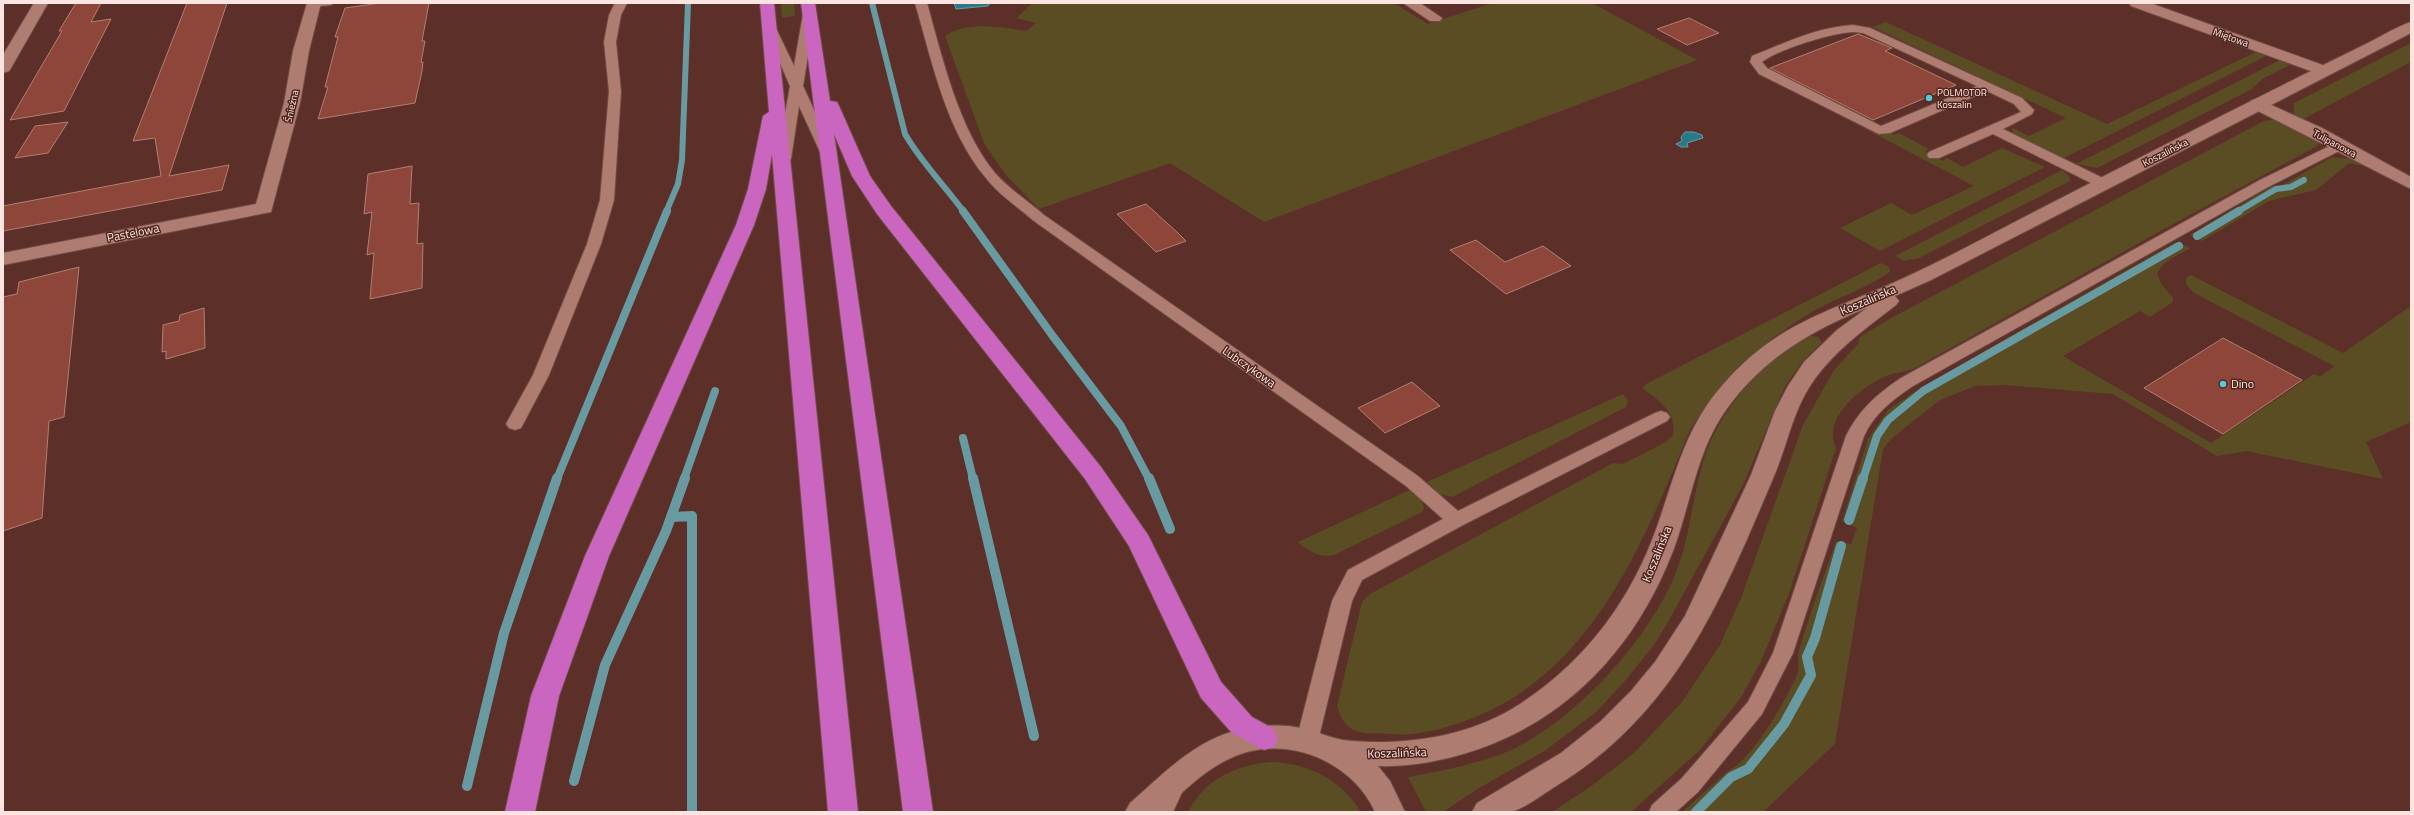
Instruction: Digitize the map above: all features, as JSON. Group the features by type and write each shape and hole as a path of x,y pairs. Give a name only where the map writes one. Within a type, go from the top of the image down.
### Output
{"highway":[{"path":"809,7 820,79 829,158 918,812"},
{"path":"768,13 787,86 783,164 843,812"},
{"path":"820,79 846,144 864,182 884,210 1093,473 1139,542 1211,690 1242,725 1264,738"},
{"path":"520,812 545,696 597,556 745,225 787,86"}],"main road":[{"path":"3,68 41,3"},
{"path":"1410,3 1435,18"},
{"name":"Miętowa","path":"2136,3 2325,71"},
{"name":"Śnieżna","path":"264,208 292,103 301,51 318,4"},
{"name":"Koszalińska","path":"1342,752 1373,756 1436,751 1480,738 1522,719 1550,700 1595,659 1623,622 1650,575 1698,439 1723,397 1755,364 1800,330 1920,279 2258,104 2411,27"},
{"name":"Tulipanowa","path":"2258,104 2340,145 2411,184"},
{"name":"Pastelowa","path":"3,259 264,208"},
{"name":"Koszalińska","path":"1487,812 1571,762 1611,729 1645,694 1664,670 1695,622 1763,475 1786,411 1812,367 1844,334 1920,279"},
{"path":"1140,812 1176,783 1190,767 1210,755 1233,744 1264,738 1307,741 1342,752 1364,768 1377,783 1390,812"}],"lane":[{"path":"515,424 541,375 594,244 607,200 615,91 610,42 615,15 621,3"},
{"name":"Lubczykowa","path":"921,3 946,81 969,145 991,176 1039,218 1412,481 1456,520"},
{"path":"809,7 787,86 829,158"},
{"path":"1934,155 2026,114 2028,110 2018,101 1856,28 1838,28 1756,59 1756,62 1763,71 1879,130 1885,130 1986,87"},
{"path":"1992,129 2104,184"},
{"path":"1660,812 1690,785 1755,708 1783,653 1855,436 1869,410 1886,395 1908,382 2265,183 2340,145"},
{"path":"1307,741 1324,667 1342,601 1355,575 1456,520 1661,416"},
{"path":"1162,812 1176,783"}],"shaded area":[{"path":"781,3 794,3 795,16 782,18"},
{"path":"1032,3 1394,3 1428,24 1492,3 1592,3 1697,60 1264,222 1170,163 1039,209 1005,174 984,143 945,36 964,28 984,26 1026,31 1036,23 1017,18"},
{"path":"1886,22 2107,124 2258,51 2268,55 2064,158 2014,134 2012,130 2013,128 2029,136 2066,118 1873,27"},
{"path":"2411,43 2411,62 2303,119 2294,114 2294,103"},
{"path":"2280,60 2290,65 2262,79 2252,89 2097,168 2076,164"},
{"path":"1759,71 1882,135 1889,132 1894,135 1899,133 1929,149 1925,151 1943,161 1947,158 1963,167 2002,148 2045,167 1880,251 1840,228 1891,203 1912,215 1974,186 1757,72"},
{"path":"2272,120 2299,128 2312,136 2319,145 2164,229 1913,369 1886,376 1876,381 1866,387 1846,405 1834,426 1833,437 1836,448 1790,591 1761,661 1742,696 1700,750 1631,812 1552,812 1590,787 1634,753 1682,702 1720,645 1741,598 1803,425 1834,370 1858,344 1860,337 1891,318 2264,121"},
{"path":"2332,157 2350,159 2365,166 2349,163 2316,190 2269,201 2202,241 2190,235 2272,186 2283,185"},
{"path":"2062,170 2069,176 2070,181 1919,258 1904,261 1895,256"},
{"path":"2176,242 2190,248 2163,265 2157,274 2162,285 2173,298 2173,302 2150,317 2140,311 2063,356 2211,443 2314,374 2320,377 2334,366 2194,293 2186,284 2186,278 2191,275 2343,353 2411,306 2411,422 2366,442 2383,479 2247,451 2217,456 2113,394 2005,385 1975,386 1940,400 1892,438 1883,449 1835,744 1763,812 1682,812 1747,755 1777,713 1792,686 1798,672 1798,654 1803,637 1836,541 1851,544 1857,528 1842,521 1868,439 1888,410 1910,395 1995,345"},
{"path":"1881,263 1889,267 1890,272 1870,284 1826,304 1805,316 1755,353 1712,397 1689,432 1652,519 1630,562 1606,603 1578,641 1545,674 1507,702 1445,728 1410,734 1373,734 1358,732 1351,729 1346,724 1337,706 1362,602 1370,594 1613,463 1623,464 1664,443 1673,435 1674,427 1672,420 1665,407 1655,397 1642,388 1646,384"},
{"path":"1810,336 1818,337 1822,342 1802,362 1784,388 1743,485 1654,645 1624,682 1596,712 1546,750 1479,788 1443,812 1426,812 1408,777 1481,761 1504,753 1530,740 1556,722 1582,700 1607,676 1630,649 1650,622 1666,594 1678,567 1686,540 1705,456 1722,420 1747,387 1761,372 1793,346"},
{"path":"1623,394 1628,401 1626,407 1452,497 1439,494 1427,482"},
{"path":"1412,489 1422,501 1424,508 1422,512 1334,555 1319,555 1307,549 1298,542"},
{"path":"1273,762 1300,766 1323,776 1344,791 1361,812 1188,812 1195,800 1203,791 1223,775 1247,766"}],"water":[{"path":"954,3 990,3 988,6 956,9"},
{"path":"1685,132 1694,132 1702,135 1703,138 1687,143 1688,147 1681,147 1676,144 1682,141 1681,137"}],"building":[{"path":"76,3 101,3 91,22 111,19 64,111 10,120 62,31 59,31"},
{"path":"187,3 227,3 169,176 229,165 222,190 3,231 3,206 161,176 155,138 133,141"},
{"path":"380,3 429,3 422,41 425,41 421,62 423,62 422,71 415,103 318,119 328,87 325,87 338,37 335,37 345,8"},
{"path":"1689,18 1719,33 1687,45 1657,29"},
{"path":"1858,34 1892,48 1885,51 1956,85 1873,120 1770,68"},
{"path":"68,122 48,153 15,158 35,126"},
{"path":"412,166 410,204 419,203 417,244 423,243 422,288 370,299 374,253 367,255 372,212 364,214 368,174"},
{"path":"1146,204 1186,241 1156,252 1117,214"},
{"path":"1476,240 1505,262 1543,246 1571,266 1506,294 1450,250"},
{"path":"79,267 64,417 49,421 42,518 3,531 3,297 17,294 19,282"},
{"path":"204,308 205,348 166,359 166,351 162,352 163,325 179,321 180,315"},
{"name":"Dino","path":"2223,338 2302,380 2223,434 2144,388"},
{"path":"1412,382 1440,406 1385,433 1358,408"}],"waterway":[{"path":"666,212 678,184 682,160 688,3"},
{"path":"872,3 905,134 926,164 964,212"},
{"path":"2237,212 2276,189 2291,187 2304,180"},
{"path":"557,479 667,211"},
{"path":"963,211 1052,335 1121,426 1149,479"},
{"path":"2197,236 2239,211"},
{"path":"1863,479 1877,436 1888,420 1923,391 2179,246"},
{"path":"684,479 715,391"},
{"path":"963,438 973,479"},
{"path":"467,786 504,633 557,478"},
{"path":"574,781 605,665 666,531 685,478"},
{"path":"973,478 1034,736"},
{"path":"1149,478 1170,529"},
{"path":"1849,520 1863,478"},
{"path":"672,517 692,516 692,812"},
{"path":"1696,812 1731,777 1748,769 1784,724 1811,675 1807,657 1815,638 1841,546"}],"place":[{"name":"POLMOTOR Koszalin","path":"1929,98"},
{"name":"Dino","path":"2223,384"}]}
